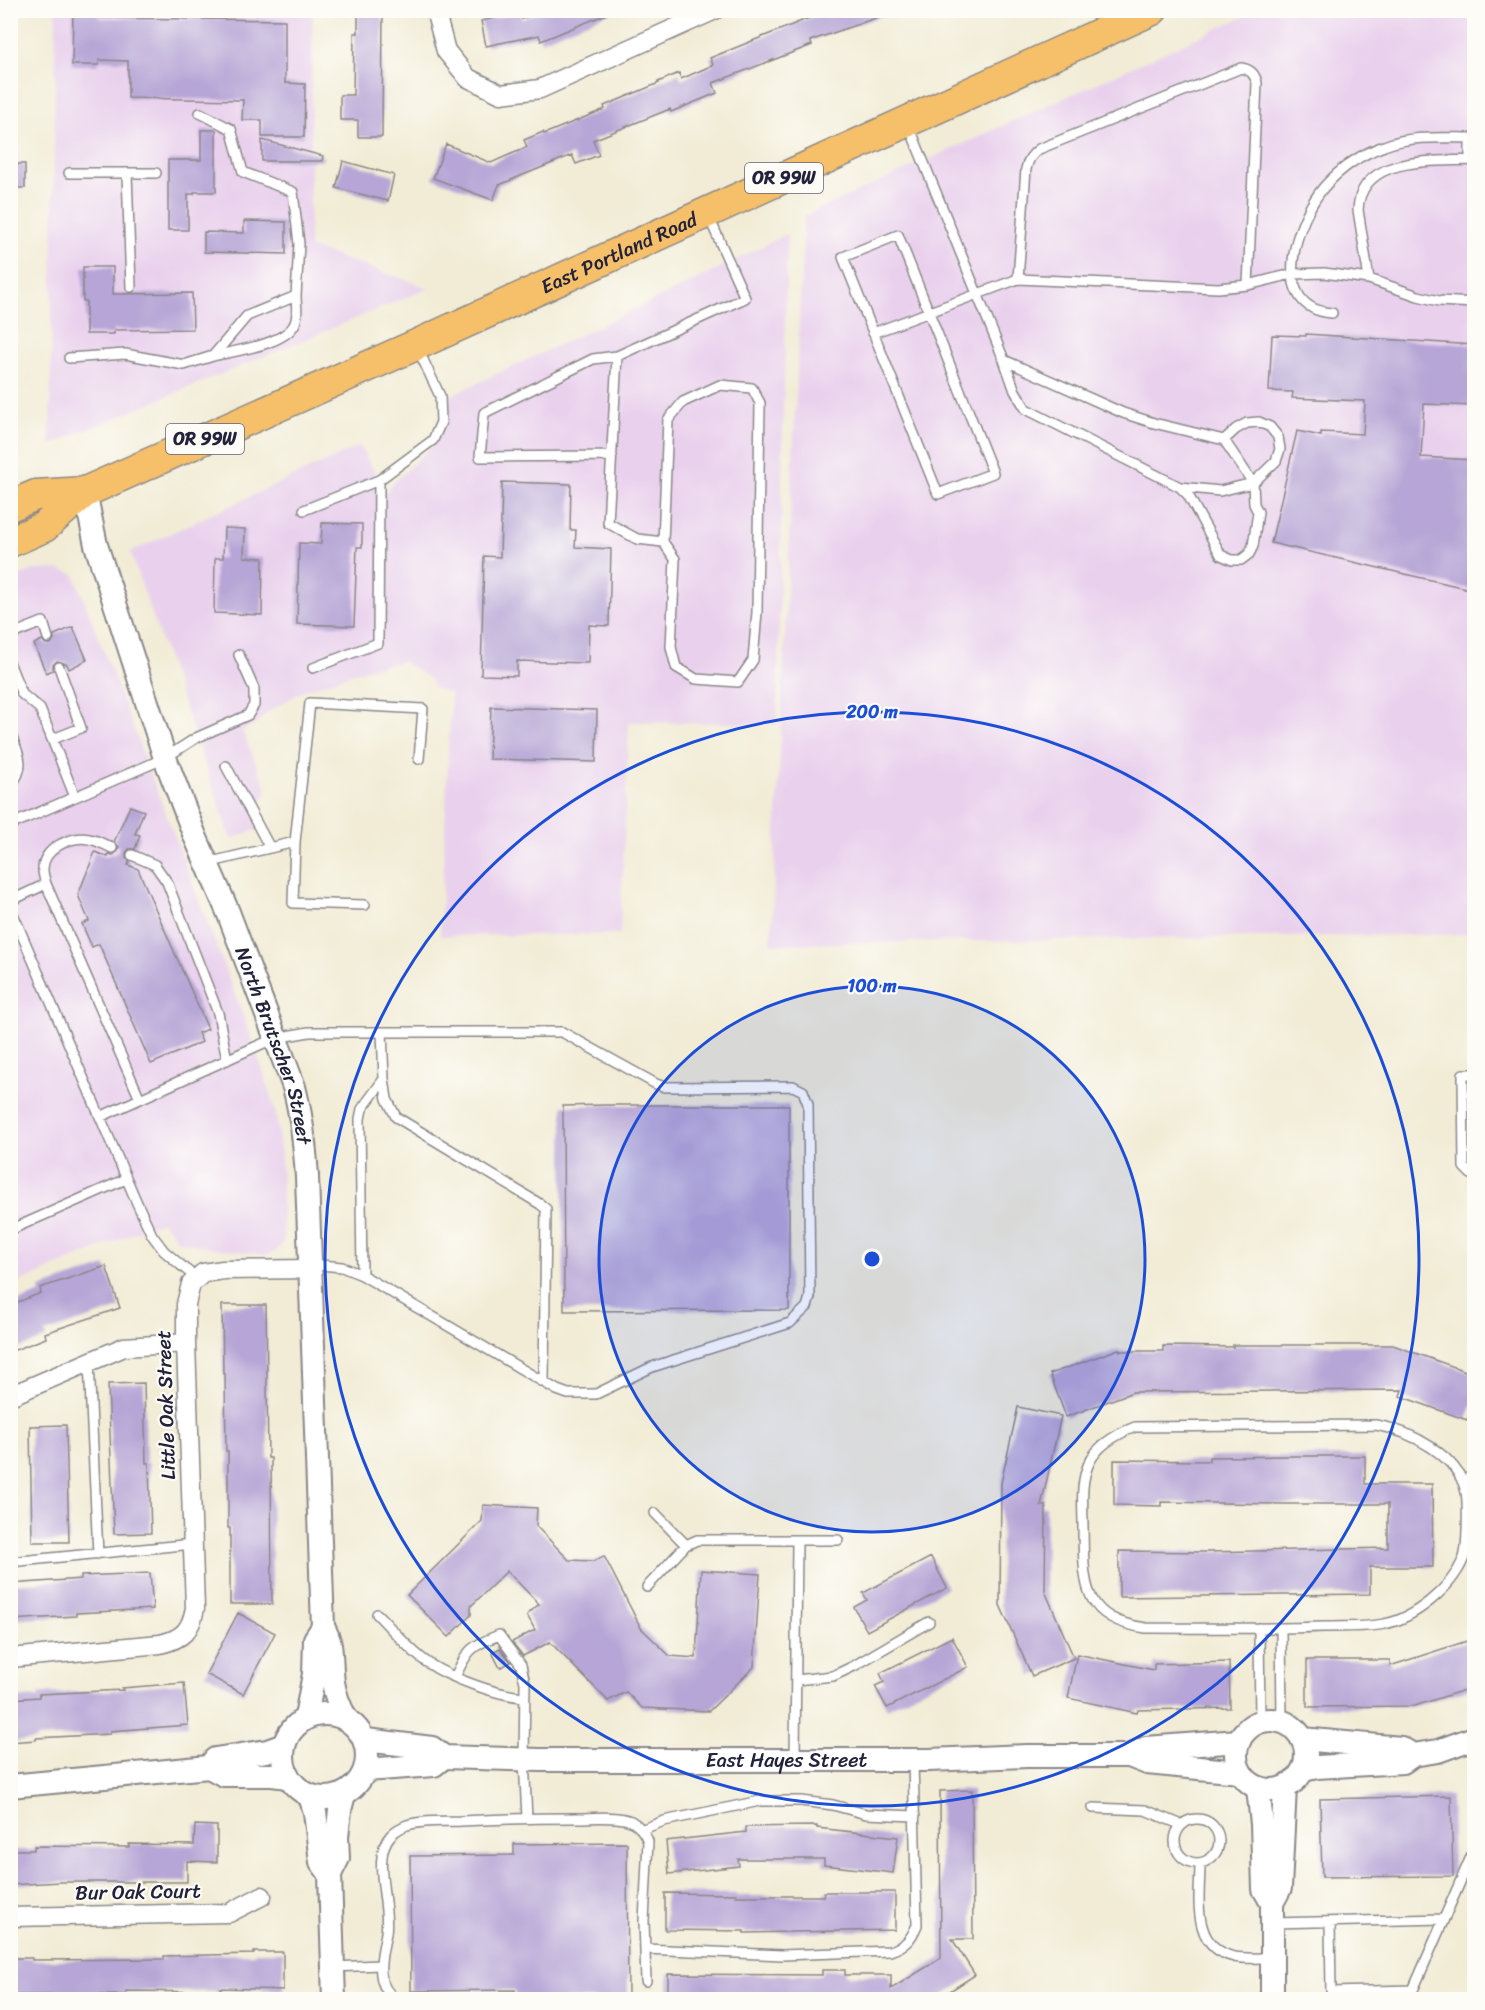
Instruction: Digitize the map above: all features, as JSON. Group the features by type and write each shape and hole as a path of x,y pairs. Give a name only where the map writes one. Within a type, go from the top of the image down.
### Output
{"highway":[{"name":"East Portland Road","path":"10,542 44,527 85,492 416,345 907,122 1111,19 1152,10"},
{"name":"East Portland Road","path":"10,506 36,495 85,492"}],"street":[{"path":"435,10 446,51 468,78 501,94 540,89 715,10"},
{"name":"North Brutscher Street","path":"85,492 96,545 165,758 228,912 294,1087 300,1110 305,1139 323,1627 330,1638 333,1682 337,1702 346,1718"},
{"path":"196,1278 203,1273 223,1270 310,1267"},
{"name":"Little Oak Street","path":"10,1658 160,1644 174,1641 186,1632 193,1620 195,1608 186,1304 191,1284 196,1278"},
{"path":"10,1396 124,1347 186,1343"},
{"name":"North Brutscher Street","path":"306,1718 314,1674 315,1639 323,1627"},
{"path":"333,1713 346,1718 354,1723 366,1740 369,1757 366,1770 357,1785 344,1794 334,1798 310,1796 288,1777 283,1761 284,1745 289,1733 314,1714 333,1713"},
{"path":"1270,1720 1282,1722 1297,1732 1306,1748 1303,1770 1297,1779 1284,1787 1271,1790 1258,1788 1240,1772 1236,1755 1239,1741 1245,1731 1260,1722 1270,1720"},
{"path":"1303,1770 1317,1767 1403,1762 1413,1755 1438,1751 1474,1738"},
{"path":"1302,1739 1401,1748 1413,1755"},
{"name":"East Hayes Street","path":"366,1740 432,1748 444,1757 913,1760 1027,1756 1129,1756 1147,1763 1240,1772"},
{"name":"East Hayes Street","path":"1129,1756 1146,1748 1239,1741"},
{"path":"209,1767 215,1759 267,1751 284,1745"},
{"name":"East Hayes Street","path":"366,1770 434,1765 444,1757"},
{"path":"10,1786 209,1767 224,1775 288,1777"},
{"path":"1272,2000 1272,1913 1280,1888 1284,1787"},
{"path":"1258,1788 1262,1824 1264,1889 1272,1913"},
{"path":"334,2000 330,1874 338,1858 340,1810 344,1794"},
{"path":"310,1796 315,1812 321,1862 330,1874"},
{"name":"Bur Oak Court","path":"10,1917 229,1913 262,1896"}],"lane":[{"path":"1018,279 1026,169 1032,154 1039,149 1241,68 1250,71 1257,83 1248,285"},
{"path":"69,358 125,354 184,365 258,346 288,334 296,321 299,244 293,192 243,172 231,129 200,112"},
{"path":"907,122 978,293 1015,391 1026,409 1180,487 1188,495 1221,555 1232,560 1241,560 1249,554 1253,546 1258,512 1254,504 1252,483 1224,440 1123,413 1004,360"},
{"path":"1332,313 1311,307 1301,298 1292,274 1295,248 1311,206 1323,188 1343,169 1385,145 1408,140 1472,138 1472,160 1402,164 1390,167 1370,182 1358,200 1369,279"},
{"path":"69,173 156,173"},
{"path":"127,173 131,287"},
{"path":"612,456 480,457 484,413 593,359 617,356 745,298 707,213"},
{"path":"897,235 928,312 993,473 938,495 843,257 897,235"},
{"path":"873,333 1018,279 1218,288 1248,285 1292,274 1324,273 1369,279 1439,301 1474,303"},
{"path":"213,356 247,316 296,296"},
{"path":"304,510 379,480 433,440 441,422 440,396 416,345"},
{"path":"617,356 608,523 637,539 663,542 675,559 671,647 676,667 696,679 738,682 753,660 758,612 760,403 752,388 720,385 683,402 668,420 663,542"},
{"path":"1180,487 1220,491 1252,483 1276,461 1280,449 1278,437 1270,427 1259,422 1247,423 1224,440"},
{"path":"313,668 378,643 379,480"},
{"path":"10,635 43,622 48,638"},
{"path":"10,825 165,758 196,738 248,715 254,705 254,689 239,655"},
{"path":"10,665 22,694 40,709 75,797"},
{"path":"53,739 81,728 59,667"},
{"path":"365,905 293,903 295,842 310,703 423,709 419,759"},
{"path":"10,733 21,761 18,778 10,786"},
{"path":"226,766 270,848"},
{"path":"112,848 88,838 73,839 56,846 45,860 43,869 46,884 140,1099"},
{"path":"207,863 295,842"},
{"path":"132,855 155,865 167,882 218,1013 227,1060"},
{"path":"10,901 46,884"},
{"path":"10,908 136,1203 164,1251 196,1278"},
{"path":"100,1117 276,1038 309,1032 562,1032 665,1087 793,1086 803,1091 808,1104 810,1297 807,1307 790,1323 652,1367 596,1394 568,1394 557,1390 362,1275 342,1268 310,1267"},
{"path":"382,1032 387,1100 396,1117 546,1209 543,1381"},
{"path":"1474,1074 1463,1074 1464,1167 1474,1175"},
{"path":"362,1275 360,1119 362,1108 384,1079"},
{"path":"10,1230 126,1179"},
{"path":"89,1362 98,1554"},
{"path":"1376,1425 1394,1428 1418,1438 1450,1462 1462,1481 1466,1494 1466,1545 1464,1560 1448,1583 1432,1599 1409,1615 1384,1624 1259,1628 1146,1628 1117,1622 1109,1618 1097,1606 1084,1575 1083,1481 1090,1461 1103,1444 1135,1427 1376,1425"},
{"path":"1462,1481 1474,1475"},
{"path":"656,1513 686,1545"},
{"path":"647,1587 686,1545 698,1540 838,1540"},
{"path":"795,1760 797,1540"},
{"path":"10,1563 193,1544"},
{"path":"377,1614 427,1662 455,1677 512,1696 525,1697"},
{"path":"796,1680 832,1676 929,1622"},
{"path":"1259,1628 1260,1722"},
{"path":"1281,1628 1282,1722"},
{"path":"455,1677 464,1658 476,1644 499,1635 521,1665 525,1683 526,1818"},
{"path":"645,1949 782,1955 890,1950 903,1947 912,1937 917,1925 913,1760"},
{"path":"643,1829 664,1821 760,1801 801,1801 833,1805 866,1814 915,1816"},
{"path":"1094,1808 1145,1810 1182,1825"},
{"path":"397,2000 390,1995 381,1980 380,1965 387,1932 388,1914 383,1888 384,1844 392,1833 405,1826 423,1823 526,1818 609,1818 629,1820 643,1829 648,1841 644,1921 646,1981"},
{"path":"1203,1820 1215,1829 1219,1843 1217,1851 1207,1861 1200,1864 1186,1861 1177,1851 1175,1837 1182,1825 1188,1821 1203,1820"},
{"path":"1330,1922 1331,1992 1413,1990 1474,1850"},
{"path":"1200,1864 1199,1920 1203,1935 1214,1947 1234,1957 1272,1958"},
{"path":"1272,1913 1330,1922 1444,1919"},
{"path":"333,1967 380,1965"}],"shaded area":[{"path":"56,11 313,11 309,247 429,288 50,445"},
{"path":"1256,11 1474,11 1474,934 771,944 804,216"},
{"path":"787,234 777,724 629,722 620,934 440,936 451,693 434,688 430,679 402,661 367,669 304,690 265,714 256,724 242,731 266,787 263,800 257,804 266,826 231,839 130,552 360,446 386,493 392,484 432,446 442,432 449,413 450,396 678,289"},
{"path":"57,569 74,574 266,1080 276,1115 281,1156 283,1243 276,1251 267,1255 210,1248 178,1240 162,1221 11,1286 11,579 34,570"}],"building":[{"path":"73,10 99,10 99,18 285,20 285,83 305,84 304,137 262,137 262,120 242,120 243,100 128,98 128,61 99,60 99,65 72,65"},
{"path":"358,10 383,10 382,137 358,137 358,120 340,120 340,95 353,95 354,33 358,33"},
{"path":"543,10 614,11 541,41 539,35 486,46 481,21 521,12 522,19"},
{"path":"818,10 889,10 890,13 810,41 812,45 713,83 717,93 593,140 599,155 576,164 572,155 499,185 493,200 433,178 446,144 491,163 527,147 524,140 605,109 604,106 679,73 681,79 713,65 710,58 819,14"},
{"path":"201,130 216,130 216,192 188,194 188,230 168,230 168,160 201,160"},
{"path":"262,140 323,156 322,161 262,161"},
{"path":"343,161 394,175 388,201 336,188"},
{"path":"10,164 25,164 25,188 10,188"},
{"path":"244,221 286,222 286,254 204,252 204,232 244,233"},
{"path":"83,267 113,267 113,294 192,293 193,329 114,330 114,334 86,334"},
{"path":"1306,334 1474,345 1474,406 1424,404 1421,457 1474,460 1474,590 1271,543 1297,431 1321,436 1321,432 1363,434 1365,401 1292,398 1293,392 1269,391 1272,335 1306,336"},
{"path":"502,482 571,484 570,530 576,530 575,547 611,549 609,626 589,625 588,663 517,661 517,676 481,675 484,556 500,557"},
{"path":"322,523 362,524 362,547 357,547 354,626 297,624 299,543 321,544"},
{"path":"224,528 245,529 244,557 263,558 262,615 214,613 215,558 223,558"},
{"path":"73,627 87,660 69,669 67,664 57,661 53,665 53,670 46,673 34,644 42,640 46,644 51,644 54,635"},
{"path":"491,707 597,710 596,762 489,759"},
{"path":"130,806 144,811 135,834 140,835 135,849 129,849 126,853 126,858 130,861 128,865 138,869 208,1029 198,1033 202,1042 151,1064 99,944 92,947 82,924 89,921 78,895 95,852 108,857 109,854 113,855 118,851 119,847 114,842"},
{"path":"789,1105 789,1310 564,1311 563,1106"},
{"path":"106,1266 120,1308 45,1333 46,1338 10,1352 10,1305 41,1293 40,1288"},
{"path":"222,1305 266,1305 268,1458 271,1458 272,1604 230,1604 228,1451 226,1451"},
{"path":"1233,1345 1393,1345 1474,1374 1474,1400 1467,1420 1400,1396 1402,1390 1133,1392 1066,1417 1050,1374 1119,1349 1120,1351 1163,1351 1163,1346 1233,1347"},
{"path":"144,1383 151,1533 114,1534 108,1384"},
{"path":"1018,1407 1061,1416 1041,1506 1046,1506 1045,1591 1074,1658 1032,1676 1000,1605 1001,1483"},
{"path":"66,1425 69,1542 32,1542 30,1426"},
{"path":"1365,1456 1365,1484 1432,1484 1433,1567 1370,1567 1370,1594 1119,1597 1119,1551 1205,1552 1388,1548 1388,1504 1161,1502 1161,1506 1114,1505 1114,1460 1209,1461 1209,1457"},
{"path":"483,1505 537,1508 536,1526 569,1560 594,1561 604,1556 641,1628 670,1656 696,1658 701,1570 760,1574 754,1667 709,1711 642,1708 626,1692 608,1701 550,1642 523,1656 512,1642 535,1630 527,1615 539,1604 507,1571 471,1606 471,1615 449,1637 407,1595 482,1521"},
{"path":"931,1557 947,1588 867,1631 854,1607 867,1600 863,1593"},
{"path":"150,1573 153,1609 76,1613 76,1616 10,1620 10,1584 81,1579 81,1576"},
{"path":"238,1613 275,1633 243,1694 206,1674"},
{"path":"952,1637 968,1667 887,1708 875,1686 884,1682 880,1673"},
{"path":"1467,1641 1474,1662 1474,1687 1415,1706 1307,1707 1307,1660 1390,1660 1390,1666"},
{"path":"500,1648 511,1662 500,1668 492,1652"},
{"path":"1077,1654 1154,1670 1154,1664 1229,1662 1230,1708 1138,1710 1137,1713 1068,1698"},
{"path":"184,1683 188,1725 10,1742 10,1699 39,1697 39,1694 123,1690 122,1688"},
{"path":"972,1790 973,1939 952,1939 975,1975 936,2000 668,2000 668,1974 822,1975 822,1970 845,1970 845,1975 891,1975 891,1989 941,1958 940,1791"},
{"path":"1451,1796 1453,1876 1322,1877 1320,1799"},
{"path":"195,1825 217,1826 217,1862 187,1861 187,1882 60,1882 10,1885 10,1850 34,1850 34,1846 194,1845"},
{"path":"817,1826 817,1828 898,1837 893,1873 824,1865 824,1859 738,1859 739,1866 669,1874 666,1841 746,1832 746,1827"},
{"path":"627,1843 628,1999 515,2000 515,1990 411,1991 410,1856 514,1855 514,1844"},
{"path":"824,1892 895,1892 895,1930 744,1933 744,1931 665,1930 665,1893 824,1896"},
{"path":"254,1952 283,1952 283,1990 220,1988 220,1992 126,1991 126,1995 10,1995 10,1958 32,1958 32,1960 164,1959 164,1956 254,1954"}]}
